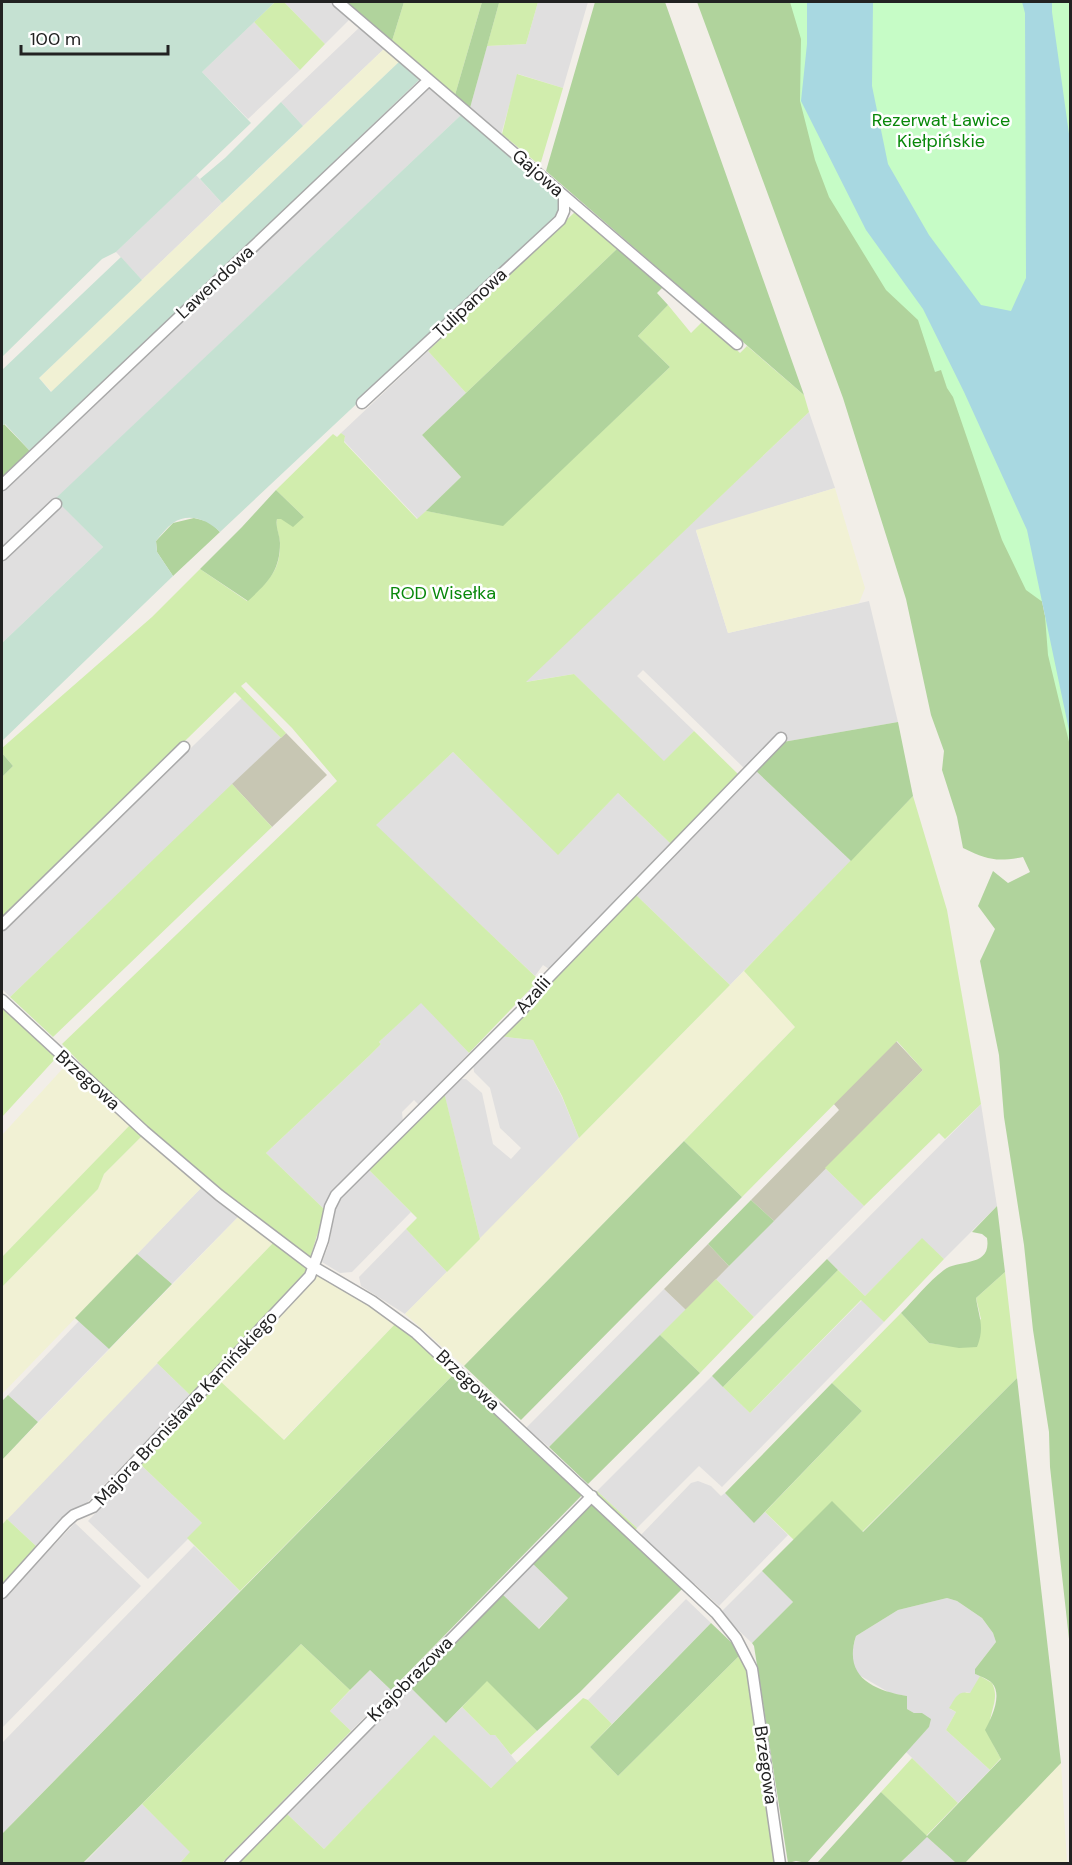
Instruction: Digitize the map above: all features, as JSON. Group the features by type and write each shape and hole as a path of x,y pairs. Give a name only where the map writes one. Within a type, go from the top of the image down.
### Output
{"street":[{"name":"Gajowa","path":"338,2 737,344"},
{"name":"Lawendowa","path":"2,485 429,80"},
{"name":"Tulipanowa","path":"362,403 560,220 564,211 564,196"},
{"path":"2,555 56,504"},
{"name":"Azalii","path":"314,1267 330,1208 336,1195 522,1010 556,969 781,738"},
{"path":"2,926 184,747"},
{"name":"Brzegowa","path":"2,1000 144,1131 219,1195 314,1267 372,1301 417,1333 716,1613 742,1648 752,1669 780,1863"},
{"name":"Majora Bronisława Kamińskiego","path":"2,1593 66,1522 74,1515 93,1507 310,1276 314,1267"},
{"name":"Krajobrazowa","path":"230,1863 592,1496"}],"shaded area":[{"path":"2,2 275,2 202,72 251,123 116,252 102,259 2,357"},
{"path":"284,2 332,2 351,18 325,44"},
{"path":"538,2 588,2 563,88 518,74 501,135 470,108 487,46 526,44"},
{"path":"254,22 300,70 248,119 202,72"},
{"path":"361,26 385,48 303,126 281,102"},
{"path":"385,48 400,61 52,392 39,378"},
{"path":"400,61 419,80 169,321 30,451 5,424 2,426 2,370 121,257 142,280 39,378 51,392"},
{"path":"419,80 461,115 56,499 103,547 2,643 2,492 176,328"},
{"path":"281,102 303,126 222,203 200,179 225,158"},
{"path":"461,115 559,200 558,215 220,532 204,521 192,518 179,520 168,527 156,541 157,552 173,576 2,741 2,643 103,547 55,499"},
{"path":"196,175 222,203 142,280 116,252"},
{"path":"428,351 466,393 422,435 461,477 418,519 344,441 345,437 341,433"},
{"path":"809,412 835,488 696,531 728,633 869,601 898,722 783,742 778,733 745,769 643,670 637,676 694,731 664,762 574,674 525,682"},
{"path":"835,488 865,588 859,603 728,633 696,530"},
{"path":"242,698 281,738 10,997 2,989 2,933"},
{"path":"286,733 327,775 272,827 232,784"},
{"path":"453,752 558,854 618,793 671,844 549,969 543,965 535,976 375,825"},
{"path":"755,770 851,861 730,985 635,894"},
{"path":"744,971 795,1027 464,1366 405,1314"},
{"path":"421,1002 469,1053 419,1105 414,1100 402,1112 403,1122 328,1198 325,1210 266,1153 369,1056 381,1044 379,1042"},
{"path":"498,1036 533,1040 562,1097 579,1138 480,1239 444,1093 457,1079 466,1079 482,1093 493,1144 511,1159 521,1148 500,1128 490,1088 474,1072 473,1063"},
{"path":"896,1041 923,1070 774,1221 751,1200 839,1110 833,1103"},
{"path":"66,1065 130,1125 2,1257 2,1135"},
{"path":"981,1104 997,1206 944,1259 922,1239 865,1296 827,1259"},
{"path":"142,1136 202,1187 2,1394 2,1287 98,1189 104,1174"},
{"path":"825,1168 864,1206 754,1317 716,1279"},
{"path":"369,1170 411,1212 352,1272 340,1273 322,1262 329,1244 336,1204"},
{"path":"202,1187 240,1215 172,1284 137,1254"},
{"path":"240,1215 274,1242 2,1525 2,1460"},
{"path":"406,1229 447,1272 405,1314 361,1286 359,1277"},
{"path":"708,1244 729,1266 686,1310 664,1289"},
{"path":"318,1275 397,1322 283,1440 141,1465"},
{"path":"664,1289 686,1310 549,1447 526,1428"},
{"path":"862,1300 884,1322 722,1487 699,1466 637,1528 597,1491 712,1376 750,1413"},
{"path":"79,1321 109,1349 38,1422 8,1395"},
{"path":"157,1363 190,1395 81,1509 75,1508 67,1514 36,1546 7,1519"},
{"path":"141,1465 203,1524 148,1579 88,1521"},
{"path":"698,1481 711,1486 721,1496 725,1493 754,1522 765,1512 788,1535 719,1606 695,1584 691,1586 639,1537 691,1483"},
{"path":"75,1523 141,1586 2,1728 2,1600"},
{"path":"194,1546 240,1591 2,1834 2,1743"},
{"path":"531,1562 568,1598 538,1629 501,1593"},
{"path":"762,1571 793,1602 752,1643 720,1613"},
{"path":"947,1598 957,1601 982,1618 993,1633 996,1642 975,1669 975,1674 980,1676 973,1691 966,1692 950,1709 956,1712 946,1730 990,1770 958,1803 906,1752 929,1727 922,1713 914,1713 907,1709 907,1696 890,1693 859,1675 853,1667 851,1656 856,1636 898,1610"},
{"path":"686,1599 711,1623 612,1724 588,1700"},
{"path":"370,1670 391,1690 351,1731 330,1711"},
{"path":"410,1687 446,1723 462,1707 490,1735 495,1735 518,1764 491,1788 434,1736 324,1849 286,1813"},
{"path":"1061,1763 1067,1863 965,1863"},
{"path":"142,1804 191,1852 179,1863 83,1864"},
{"path":"926,1836 956,1863 900,1864"}],"green space":[{"path":"275,2 284,2 325,44 300,70 254,22"},
{"path":"347,2 404,2 392,41"},
{"path":"404,2 482,2 455,95 392,41"},
{"path":"482,2 499,3 470,108 455,95"},
{"path":"495,2 538,2 526,44 487,46 499,3"},
{"path":"595,2 665,2 804,395 546,171"},
{"path":"697,2 807,2 923,309 1027,530 1070,735 1070,1648 1050,1467 1049,1432 1004,1117 999,1055 980,961 995,929 978,906 993,871 1008,883 1030,872 1023,857 992,859 963,848 957,817 942,770 944,751 931,715 906,599 843,398"},
{"name":"Rezerwat Ławice Kiełpińskie","path":"790,2 1070,2 1070,746 1048,655 1044,603 1026,590 1002,540 953,397 947,388 941,370 935,372 918,320 886,290 829,197 815,160 800,101 801,39"},
{"path":"517,74 563,88 541,162 537,163 502,134"},
{"path":"576,211 619,247 466,393 428,351"},
{"path":"619,247 664,286 657,293 668,305 638,336 670,367 503,526 426,511 461,477 422,435"},
{"name":"ROD Wisełka","path":"668,305 691,333 704,320 740,353 747,346 804,395 809,412 526,682 574,674 664,761 694,731 739,775 671,844 618,793 558,855 453,752 376,825 539,980 469,1053 421,1003 379,1042 381,1044 369,1056 266,1153 325,1210 310,1258 223,1194 101,1087 102,1085 62,1044 337,781 292,728 246,682 241,686 286,733 281,738 235,692 2,920 2,777 13,766 2,753 2,748 152,617 200,569 247,601 271,576 278,561 280,542 277,519 304,517 276,490 333,434 337,437 341,433 345,436 344,442 417,519 426,511 503,525 670,367 638,336"},
{"path":"4,424 30,451 2,478 2,426"},
{"path":"276,490 304,517 293,527 277,519 280,543 278,562 271,576 248,601 200,569"},
{"path":"194,518 210,522 220,532 173,576 157,552 156,541 173,523"},
{"path":"898,722 913,796 851,861 755,770 783,742"},
{"path":"2,753 13,766 2,777"},
{"path":"232,784 272,827 53,1037 10,997"},
{"path":"913,796 947,910 981,1104 945,1139 939,1133 864,1206 825,1168 923,1070 897,1041 742,1197 684,1141 795,1027 744,971"},
{"path":"635,894 730,985 579,1138 562,1096 533,1040 498,1036"},
{"path":"2,1007 56,1058 2,1117"},
{"path":"444,1092 480,1239 447,1272 406,1229 417,1218 369,1170"},
{"path":"130,1125 142,1136 104,1174 98,1189 2,1287 2,1257"},
{"path":"684,1141 742,1197 521,1420 464,1366"},
{"path":"751,1200 774,1221 729,1266 708,1244"},
{"path":"997,1206 1005,1272 976,1298 981,1328 977,1347 959,1348 929,1343 901,1313 944,1270 973,1261 984,1254 987,1248 987,1238 982,1234 972,1232"},
{"path":"922,1238 944,1259 884,1322 861,1300 750,1413 723,1387 838,1270 865,1296"},
{"path":"274,1242 307,1267 306,1273 190,1395 157,1363"},
{"path":"137,1254 172,1284 109,1349 75,1318"},
{"path":"827,1259 838,1270 723,1387 712,1376"},
{"path":"1005,1272 1017,1378 862,1532 832,1502 794,1540 765,1512 862,1411 832,1383 901,1313 929,1343 942,1345 981,1319 976,1298"},
{"path":"716,1279 754,1317 700,1373 660,1335"},
{"path":"397,1322 454,1374 240,1591 187,1538 202,1523 141,1465 220,1381 284,1440"},
{"path":"660,1335 700,1373 588,1484 549,1447"},
{"path":"454,1374 584,1493 391,1690 370,1670 350,1690 301,1644 83,1863 2,1864 2,1834"},
{"path":"1017,1378 1061,1763 965,1863 956,1863 927,1837 900,1863 817,1863 881,1792 927,1836 1001,1759 985,1730 995,1707 995,1688 992,1683 975,1674 975,1669 996,1642 993,1633 982,1618 957,1601 947,1598 898,1610 856,1636 853,1650 854,1661 857,1671 872,1685 907,1696 907,1709 914,1713 922,1713 931,1719 929,1727 807,1863 796,1861 788,1863 752,1643 793,1602 762,1571 832,1501 863,1532"},
{"path":"832,1383 862,1411 754,1523 725,1493"},
{"path":"8,1395 38,1422 2,1460 2,1401"},
{"path":"597,1491 637,1528 634,1532 594,1494"},
{"path":"592,1501 683,1588 580,1692 537,1731 487,1681 446,1723 410,1687 501,1593 539,1629 568,1598 531,1562"},
{"path":"7,1519 36,1546 2,1586 2,1525"},
{"path":"711,1623 732,1643 740,1655 618,1776 590,1747"},
{"path":"301,1644 350,1690 330,1711 351,1731 222,1863 180,1863 190,1852 142,1804"},
{"path":"740,1655 746,1667 775,1863 238,1864 286,1813 324,1849 434,1735 491,1788 583,1698 588,1700 612,1724 590,1747 618,1776"},
{"path":"980,1676 992,1683 995,1693 990,1731 994,1746 1001,1758 990,1770 946,1730 956,1712 949,1708 953,1701 959,1694 970,1693"},
{"path":"487,1680 537,1731 511,1755 495,1735 490,1735 462,1707"},
{"path":"912,1758 958,1803 926,1836 881,1792"}],"water":[{"path":"807,2 873,2 872,86 888,164 929,235 981,305 1011,311 1026,278 1025,13 1022,2 1052,2 1070,141 1070,735 1027,530 923,309 866,230 801,101 807,44"}]}
